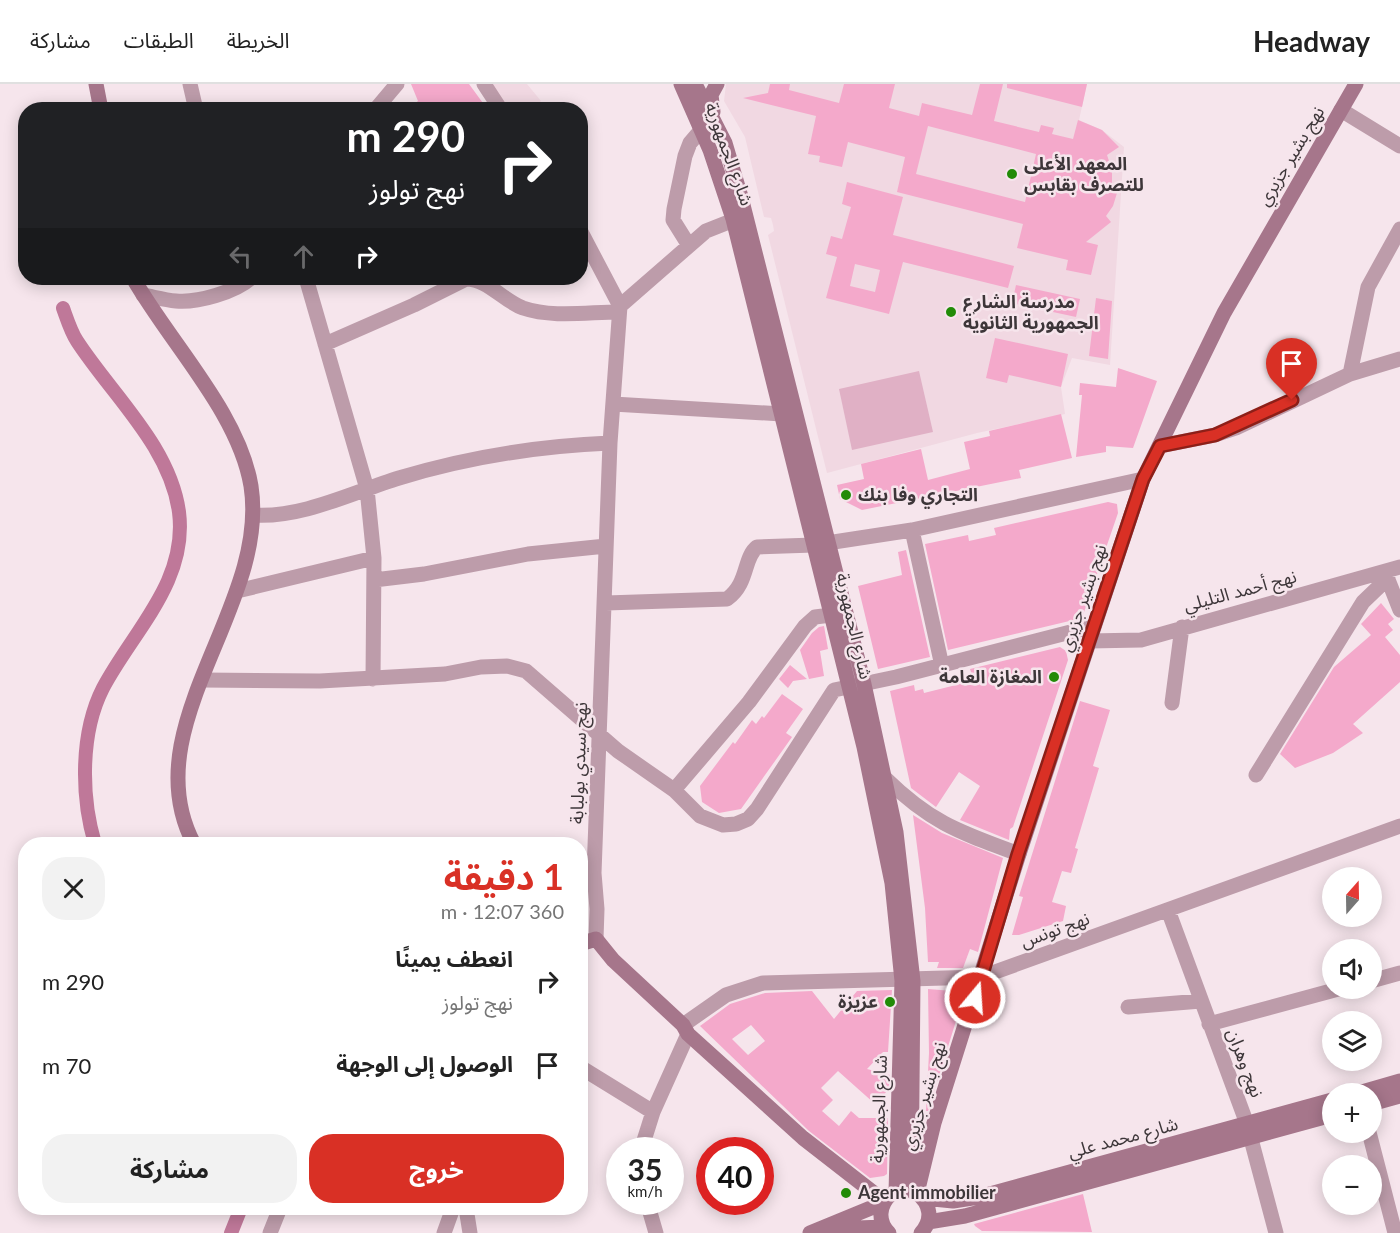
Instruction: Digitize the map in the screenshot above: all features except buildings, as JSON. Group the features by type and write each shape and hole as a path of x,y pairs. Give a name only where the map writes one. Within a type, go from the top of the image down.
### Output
{"street":[{"path":"190,84 193,102"},
{"path":"382,102 397,84"},
{"name":"شارع الجمهورية","path":"681,84 708,126 725,143 782,414 864,684 884,777 902,871 907,981 902,1196"},
{"name":"شارع الجمهورية","path":"695,84 708,126"},
{"path":"688,244 674,220 674,209 685,156 690,144 708,126 711,95 717,84"},
{"name":"نهج بشير جزيري","path":"902,1196 934,1123 1018,854 1143,479 1229,303 1356,84"},
{"path":"486,85 496,102"},
{"path":"1341,110 1400,146"},
{"path":"487,285 507,301 540,312 620,309 688,244 706,231 739,217"},
{"name":"شارع الجمهورية","path":"739,217 822,544 831,615 864,747 892,883 907,981"},
{"path":"1350,374 1368,287 1400,229"},
{"path":"588,246 620,309"},
{"path":"137,285 222,413 237,440 245,462 254,515 245,566 202,680 181,744 179,783 183,810 192,837"},
{"path":"143,295 178,301 188,300 240,285"},
{"path":"308,285 367,489 374,558 373,679"},
{"path":"325,344 454,285"},
{"name":"نهج سيدي بولبابة","path":"588,861 600,735 610,443 620,309"},
{"path":"1160,446 1215,435 1236,428 1350,374 1400,359"},
{"path":"613,404 782,414"},
{"path":"254,515 286,514 429,470 502,453 554,446 610,443"},
{"path":"606,603 727,599 741,587 754,548 822,544 912,530 1143,479"},
{"path":"912,530 942,666"},
{"path":"374,580 424,574 528,554 606,546"},
{"path":"237,591 374,558"},
{"name":"نهج أحمد التليلي","path":"1089,641 1141,640 1182,627 1386,575 1400,567"},
{"path":"1256,775 1363,602 1386,575 1400,610"},
{"path":"674,790 749,702 805,626 814,617 831,615"},
{"path":"202,680 373,679 446,674 482,667 507,666 526,670 600,735 674,790 700,816 710,822 736,824 748,819 830,694 841,687 942,666 1094,626"},
{"path":"1172,703 1182,627"},
{"path":"884,777 907,800 945,825 1018,854"},
{"name":"نهج تونس","path":"685,1030 726,994 763,983 907,981 981,977 1400,826"},
{"name":"نهج سيدي بولبابة","path":"588,875 597,909 596,939"},
{"name":"نهج وهران","path":"1168,910 1249,1132 1276,1233"},
{"path":"588,942 596,939 613,960 685,1030 803,1138 902,1196 928,1205 927,1230"},
{"path":"1382,978 1400,973"},
{"path":"1209,1024 1322,993"},
{"path":"1128,1007 1201,1001"},
{"path":"645,1137 685,1030"},
{"path":"588,1072 653,1112"},
{"path":"1382,1086 1400,1081"},
{"path":"1382,1101 1400,1096"},
{"name":"شارع محمد علي","path":"927,1230 965,1216 1249,1132 1322,1104"},
{"name":"شارع محمد علي","path":"902,1196 952,1201 980,1197 1249,1132 1322,1117"},
{"path":"1372,1143 1395,1233"},
{"path":"816,1231 886,1231 881,1220 902,1196"},
{"path":"816,1231 902,1196"},
{"path":"270,1233 277,1215"},
{"path":"444,1233 450,1215"},
{"path":"467,1215 471,1233"},
{"path":"651,1215 656,1233"}],"shaded area":[{"path":"479,84 527,84 541,101 540,102 493,102"},
{"name":"مدرسة الشارع الجمهورية الثانوية","path":"726,84 1087,84 1079,120 1102,130 1124,147 1110,365 1072,358 1061,387 1065,414 977,433 827,473 768,235 774,231 773,225 771,218 764,217 745,137 724,101"},
{"path":"919,371 933,432 852,450 839,389"}],"waterway":[{"path":"63,308 77,341 152,443 164,465 179,512 180,537 167,583 156,605 115,667 95,706 85,765 87,806 93,837"},
{"path":"231,1233 238,1215"}],"place":[{"name":"المعهد الأعلى للتصرف بقابس","path":"1012,174"},
{"name":"مدرسة الشارع الجمهورية الثانوية","path":"951,312"},
{"name":"التجاري وفا بنك","path":"846,495"},
{"name":"المغازة العامة","path":"1054,677"},
{"name":"عزيزة","path":"890,1002"},
{"name":"Agent immobilier","path":"846,1193"}],"route":[{"path":"975,998 1018,854 1143,479 1160,446 1192,441 1236,428 1292,400"}]}
